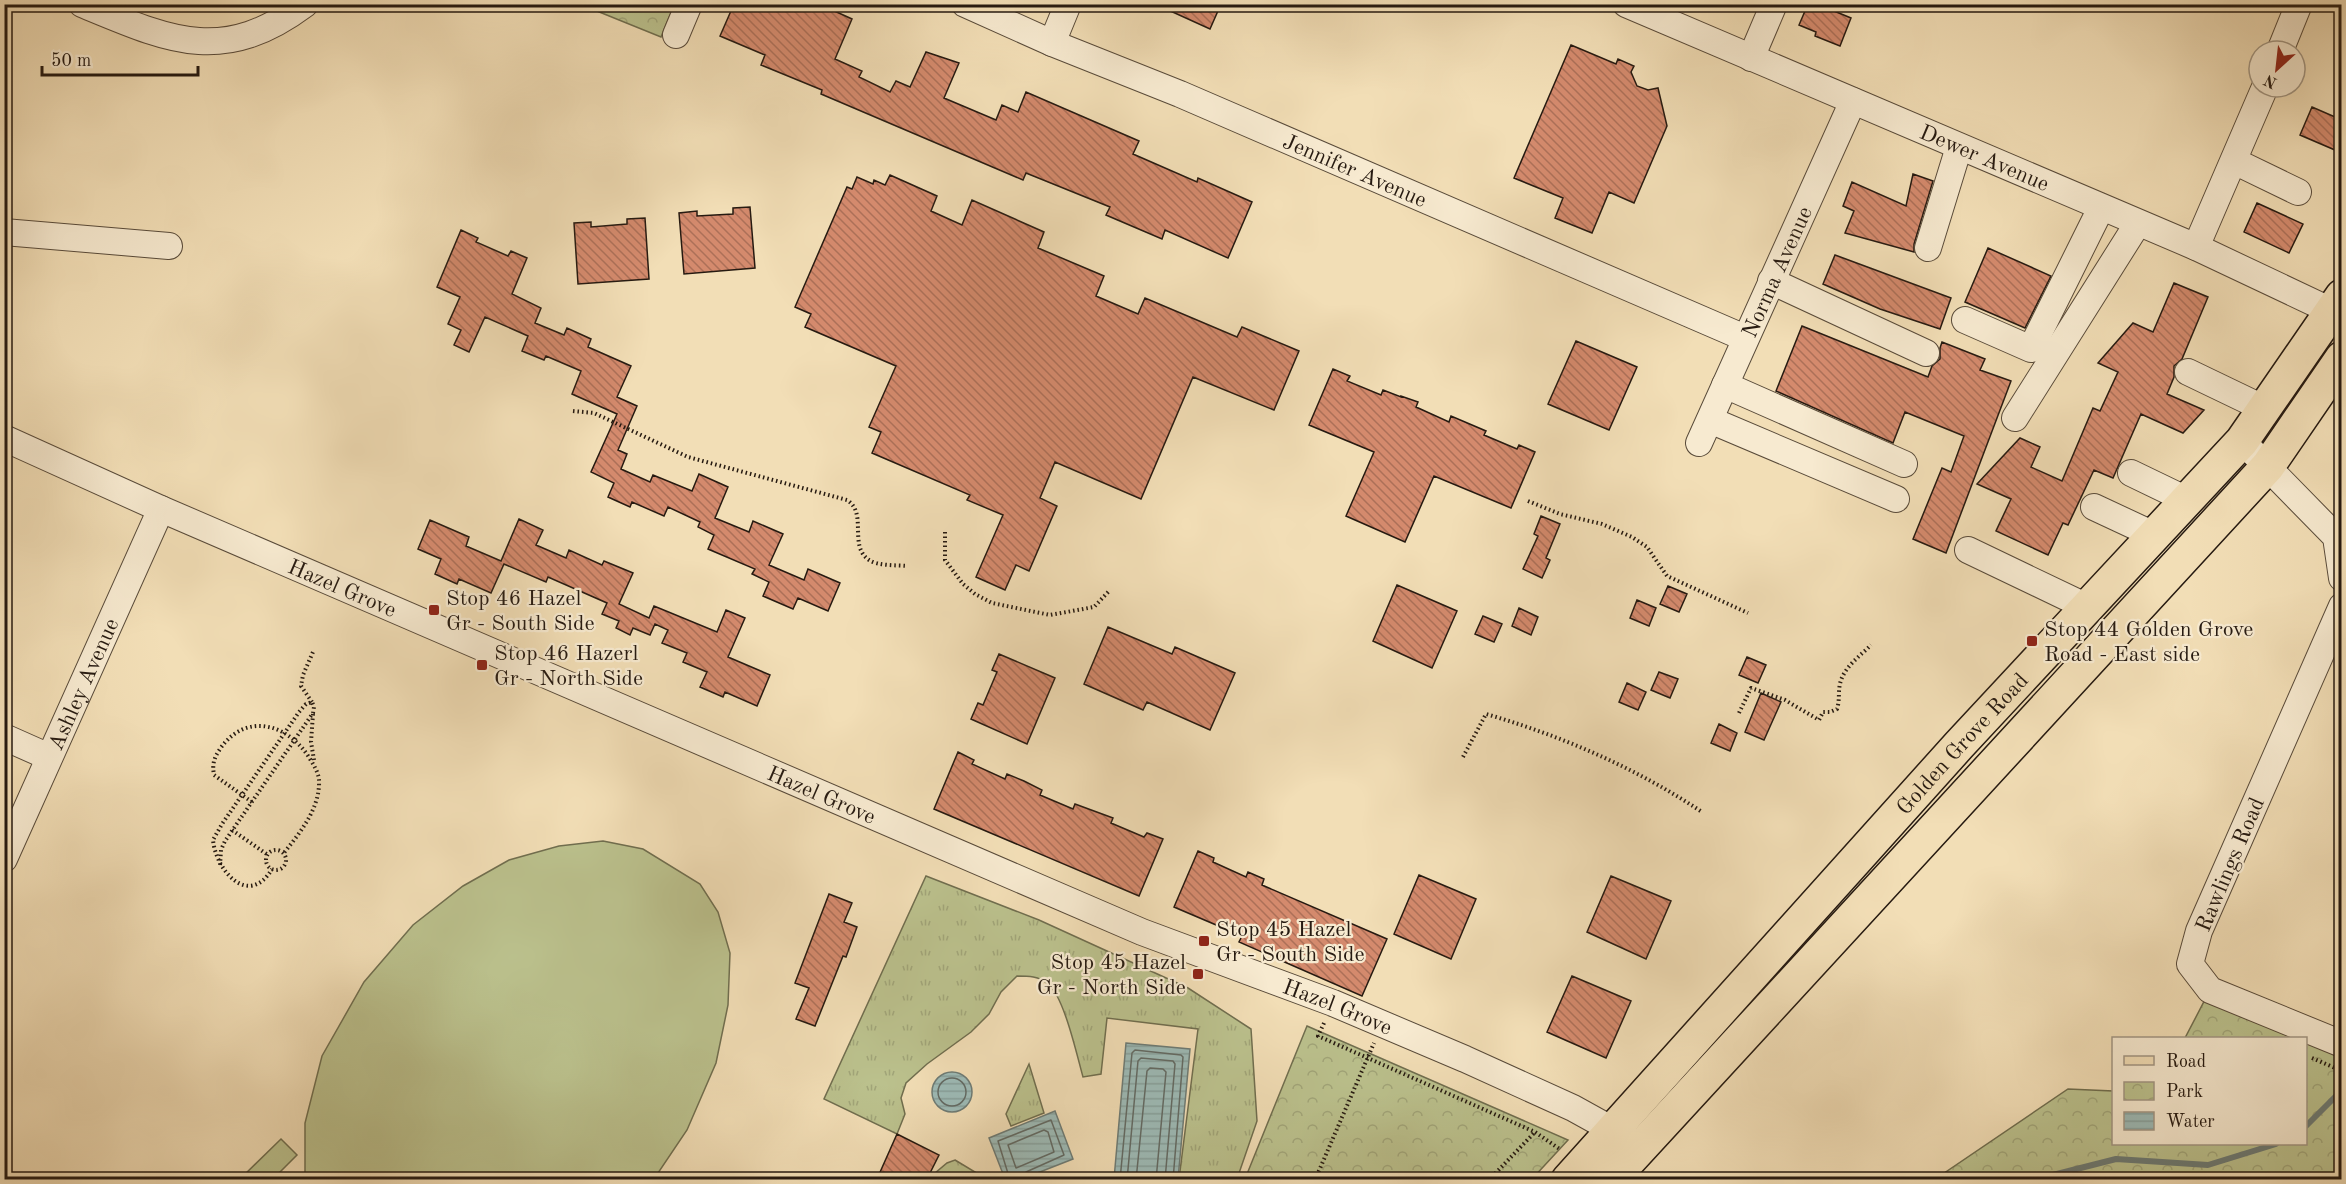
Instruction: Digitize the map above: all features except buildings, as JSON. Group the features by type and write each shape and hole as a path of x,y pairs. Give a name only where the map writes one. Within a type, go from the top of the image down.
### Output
{"main road":[{"name":"Golden Grove Road","path":"1611,1179 1628,1138 1959,745 2242,441 2338,307"},
{"name":"Golden Grove Road","path":"1575,1172 1628,1138 2268,466 2342,358"}],"street":[{"path":"82,4 148,32 182,40 213,42 249,37 280,23 306,4"},
{"path":"676,35 689,4"},
{"name":"Jennifer Avenue","path":"965,4 1180,94 1745,338"},
{"path":"1052,42 1068,4"},
{"name":"Dewer Avenue","path":"1626,4 2338,307"},
{"path":"1751,58 1774,4"},
{"path":"2285,39 2299,4"},
{"path":"2196,247 2260,99"},
{"name":"Norma Avenue","path":"1699,443 1853,101"},
{"path":"1928,248 1959,147"},
{"path":"2234,161 2298,192"},
{"path":"1965,320 2031,348 2101,208"},
{"path":"2015,417 2138,223"},
{"path":"4,232 169,246"},
{"path":"1772,281 1926,352"},
{"path":"2188,372 2265,409"},
{"path":"1725,385 1904,464"},
{"path":"1710,420 1896,499"},
{"name":"Hazel Grove","path":"4,438 161,509 1142,932 1382,1023 1536,1090 1628,1138"},
{"path":"2242,441 2336,537 2342,578"},
{"path":"2131,473 2187,500"},
{"path":"2094,507 2154,535"},
{"name":"Ashley Avenue","path":"4,859 161,509"},
{"path":"1968,550 2088,607"},
{"name":"Rawlings Road","path":"2342,606 2199,931 2190,964 2211,990 2342,1044"},
{"path":"4,737 49,757"}],"path":[{"path":"2330,4 2340,7"},
{"path":"573,411 594,413 688,457 847,500 853,504 856,511 861,552 869,560 877,563 906,566"},
{"path":"1528,501 1560,514 1602,524 1632,537 1647,547 1667,576 1748,613"},
{"path":"945,532 945,560 963,584 992,603 1050,615 1094,607 1110,590"},
{"path":"1739,713 1751,688 1785,700 1819,720 1823,712 1837,709 1840,700 1840,680 1846,670 1871,645"},
{"path":"283,854 310,817 320,784 311,744 314,707 301,686 313,652"},
{"path":"272,869 267,878 259,884 246,886 234,882 220,865 213,840 299,712 306,704 312,702"},
{"path":"220,865 220,850 232,830 313,713"},
{"path":"1463,757 1486,714 1539,729 1663,786 1702,812"},
{"path":"252,802 214,775 213,767 214,758 222,746 233,734 243,728 255,725 270,726 285,733 306,752 317,769"},
{"path":"232,830 268,855"},
{"path":"275,851 283,854 286,860 284,866 278,870 272,869 266,862 268,855 275,851"},
{"path":"1333,1003 1318,1036 1535,1132 1575,1172"},
{"path":"1315,1179 1382,1023"},
{"path":"1490,1179 1535,1132"}],"green space":[{"path":"582,5 674,5 661,37"},
{"path":"603,841 643,849 700,884 718,912 730,953 728,1005 716,1063 687,1130 654,1179 305,1179 305,1123 322,1056 364,982 413,925 463,886 509,860 559,846"},
{"path":"926,876 1039,920 1188,988 1251,1029 1257,1121 1237,1179 1179,1179 1198,1029 1107,1018 1101,1074 1083,1077 1069,1027 1054,991 1041,979 1033,977 1017,976 1001,992 989,1014 971,1032 927,1064 906,1083 901,1098 905,1114 897,1134 824,1099"},
{"path":"2341,979 2341,1179 1934,1180 2068,1089 2112,1091 2112,1145 2307,1145 2307,1037 2186,1037 2210,990 2337,1042"},
{"path":"1307,1026 1568,1140 1532,1179 1245,1179"},
{"path":"1029,1064 1044,1113 1011,1126 1006,1114"},
{"path":"281,1139 297,1155 279,1173 285,1179 240,1179"},
{"path":"955,1160 980,1175 982,1179 928,1179 947,1163"}],"water":[{"path":"1126,1043 1190,1049 1178,1179 1114,1179"},
{"path":"952,1072 960,1073 966,1078 971,1084 971,1100 966,1106 960,1111 952,1112 944,1111 938,1106 933,1100 932,1092 933,1084 938,1078 944,1073"},
{"path":"1055,1111 1073,1159 1022,1179 1005,1179 989,1138"}],"waterway":[{"path":"2307,1125 2335,1097"},
{"path":"2044,1180 2049,1176 2116,1159 2208,1165 2273,1145"}],"place":[{"name":"Stop 46 Hazel Gr - South Side","path":"434,610"},
{"name":"Stop 44 Golden Grove Road - East side","path":"2032,641"},
{"name":"Stop 46 Hazerl Gr - North Side","path":"482,665"},
{"name":"Stop 45 Hazel Gr - South Side","path":"1204,941"},
{"name":"Stop 45 Hazel Gr - North Side","path":"1198,974"}]}
